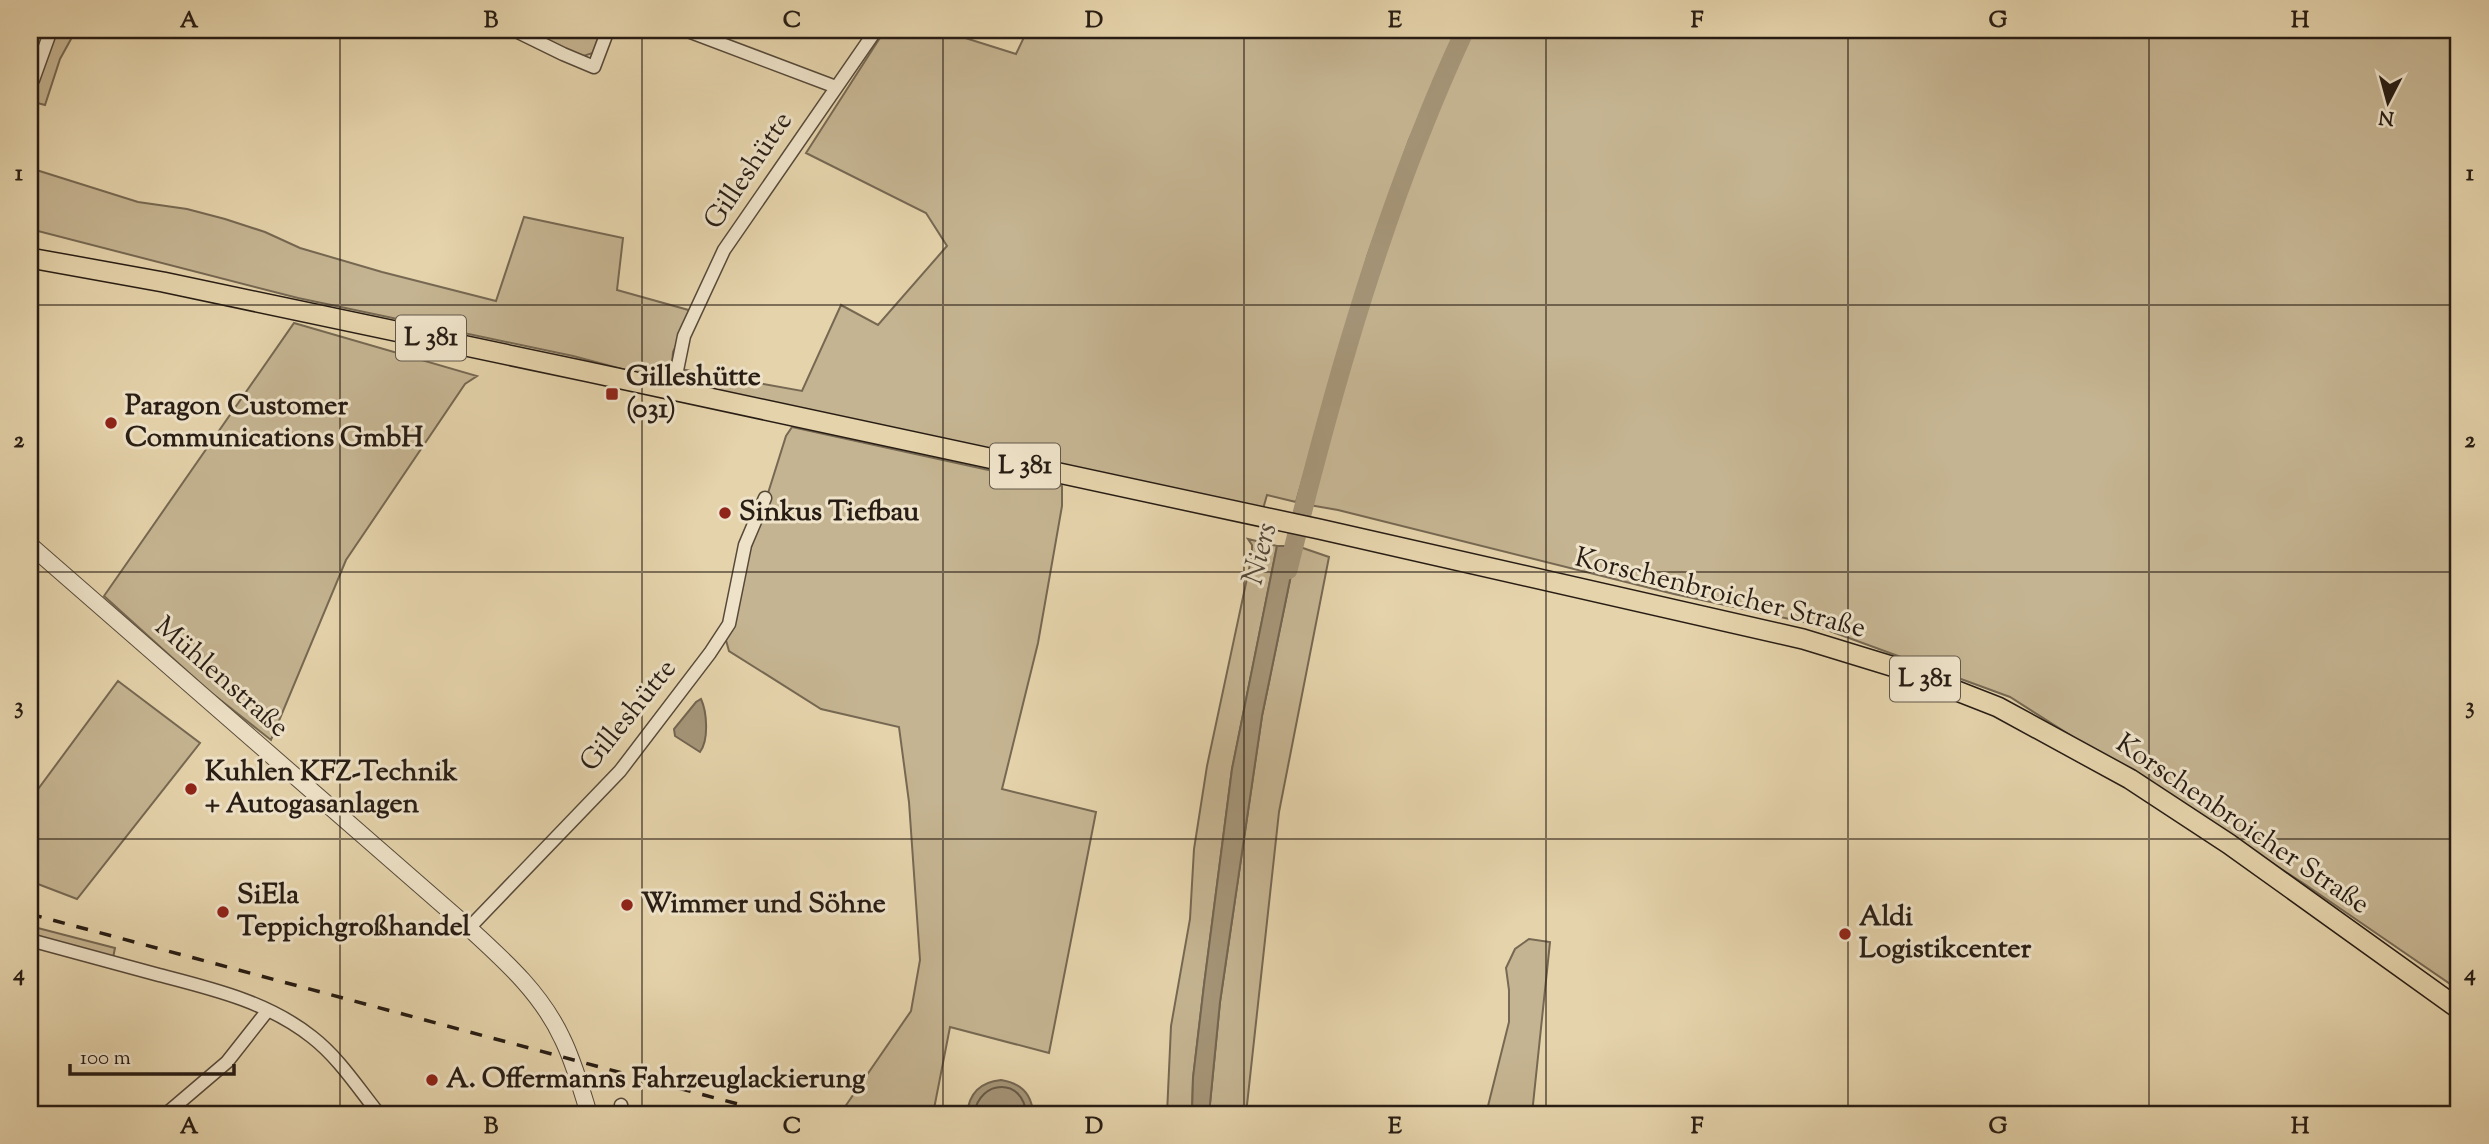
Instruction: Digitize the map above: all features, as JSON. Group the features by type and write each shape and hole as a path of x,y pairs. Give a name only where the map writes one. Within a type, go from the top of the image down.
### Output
{"main road":[{"name":"L 381","path":"30,258 163,282 673,390"},
{"name":"Korschenbroicher Straße","path":"673,390 1296,524 1802,639 1901,669 1998,707 2141,786 2229,844 2459,1009"}],"street":[{"path":"33,80 51,30"},
{"path":"514,30 594,66 608,30"},
{"path":"685,30 836,87"},
{"name":"Gilleshütte","path":"673,390 684,336 724,250 876,30"},
{"name":"Gilleshütte","path":"469,928 620,771 710,653 729,624 745,545 765,498"},
{"name":"Mühlenstraße","path":"30,545 469,928 525,982 543,1003 556,1027 573,1065 589,1114"},
{"path":"30,940 214,990 268,1010 295,1025 320,1044 344,1069 379,1114"},
{"path":"166,1114 228,1062 268,1010"}],"shaded area":[{"path":"54,30 76,30 60,59 45,105 30,101"},
{"path":"525,30 601,30 593,53 580,57"},
{"path":"885,30 940,30 1016,54 1026,33 1020,30 1458,30 1409,140 1368,254 1296,502 1267,495 1263,509 690,389 681,369 802,391 841,305 878,325 947,246 926,213 806,153"},
{"path":"1470,30 2459,30 2459,990 2303,883 2010,697 1808,623 1674,594 1309,505 1387,235 1425,132"},
{"path":"30,168 138,202 187,209 225,219 265,232 300,248 496,301 524,217 623,238 617,290 692,311 673,352 671,376 656,378 573,356 298,298 30,229"},
{"path":"294,323 477,376 465,384 346,560 271,740 209,691 104,596"},
{"path":"792,427 1062,486 1062,506 1038,643 1002,789 1096,812 1049,1053 950,1027 933,1114 840,1114 911,1011 920,960 909,802 899,727 821,709 729,651 724,633 786,436"},
{"path":"1248,539 1277,546 1232,769 1193,1078 1192,1114 1167,1114 1171,1026 1190,919 1194,849 1207,766 1252,555 1252,545"},
{"path":"1297,546 1329,557 1279,812 1246,1114 1209,1114 1220,1002 1262,716"},
{"path":"118,681 200,743 77,899 30,881 30,800"},
{"path":"30,926 115,948 113,958 30,935"},
{"path":"1529,939 1550,942 1532,1114 1486,1114 1509,1022 1506,968 1515,949"}],"water":[{"path":"1277,546 1297,546 1262,716 1220,1002 1209,1114 1192,1114 1193,1078 1232,769"},
{"path":"701,699 706,726 705,740 700,752 675,736 674,729"},
{"path":"1001,1080 1024,1091 1033,1114 967,1114 970,1100 977,1090 987,1083"}],"waterway":[{"name":"Niers","path":"1288,570 1323,432 1363,296 1410,161 1465,30"}],"railway":[{"path":"30,914 775,1114"}],"place":[{"name":"Gilleshütte (031)","path":"612,394"},
{"name":"Paragon Customer Communications GmbH","path":"111,423"},
{"name":"Sinkus Tiefbau","path":"725,513"},
{"name":"Kuhlen KFZ-Technik + Autogasanlagen","path":"191,789"},
{"name":"Wimmer und Söhne","path":"627,905"},
{"name":"SiEla Teppichgroßhandel","path":"223,912"},
{"name":"Aldi Logistikcenter","path":"1845,934"},
{"name":"A. Offermanns Fahrzeuglackierung","path":"432,1080"}]}
